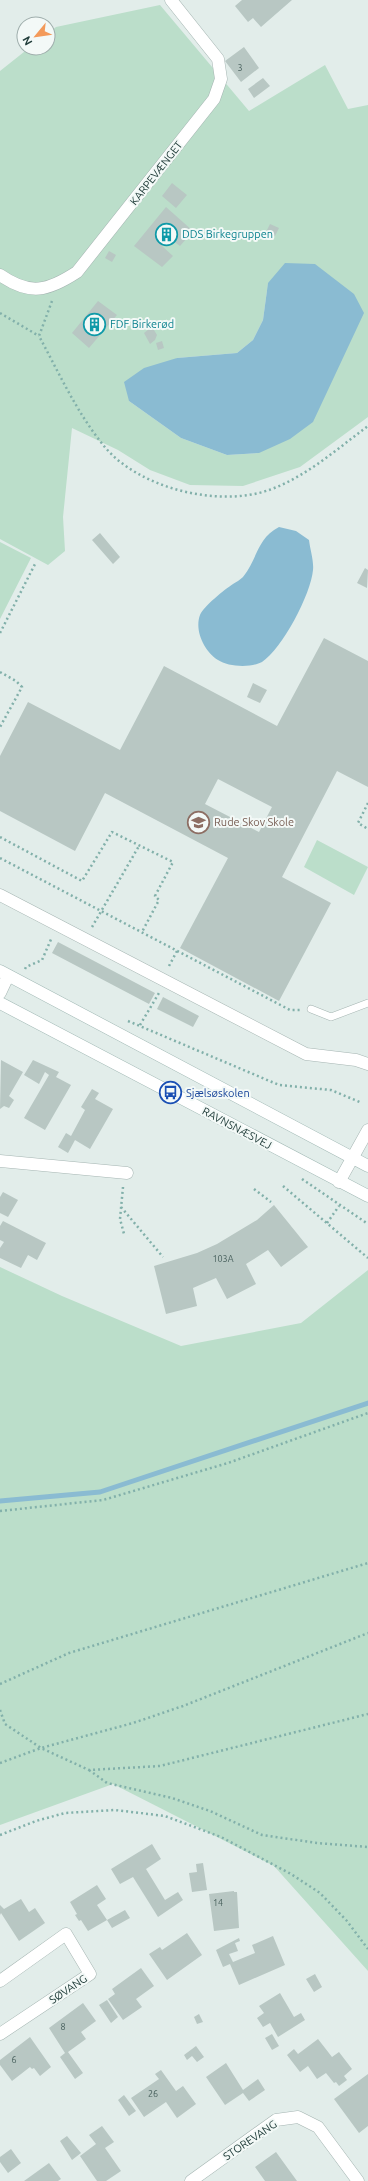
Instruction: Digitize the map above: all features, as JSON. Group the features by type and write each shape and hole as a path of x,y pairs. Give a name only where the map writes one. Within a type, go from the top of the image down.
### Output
{"street":[{"name":"KARPEVÆNGET","path":"0,275 13,284 34,289 59,284 77,272 214,99 221,80 218,59 172,0"},
{"path":"0,895 58,923 306,1054 356,1060 368,1064"},
{"path":"0,993 4,974 368,1166"},
{"name":"RAVNSNÆSVEJ","path":"0,1003 368,1196"},
{"path":"339,1182 368,1130"},
{"path":"0,1161 126,1173"},
{"name":"SØVANG","path":"0,1981 66,1934 90,1974 0,2034"},
{"name":"STOREVANG","path":"191,2181 276,2120 298,2117 318,2127 358,2181"}],"lane":[{"path":"311,1009 331,1017 368,1003"}],"path":[{"path":"39,336 59,284"},
{"path":"0,313 39,336 85,420 104,447 124,464 159,483 196,495 234,496 268,490 300,475 368,426"},
{"path":"0,633 35,564"},
{"path":"0,672 16,681 22,688 0,727"},
{"path":"368,803 358,823 368,829"},
{"path":"0,838 82,881 112,832 173,862 155,896 159,900 142,932"},
{"path":"85,938 139,846"},
{"path":"0,858 290,1010 311,1009"},
{"path":"24,971 26,966 42,960 58,923"},
{"path":"140,1025 177,951"},
{"path":"129,1021 279,1085 332,1090 362,1103"},
{"path":"124,1234 120,1219 126,1173"},
{"path":"283,1186 368,1258"},
{"path":"254,1189 271,1202"},
{"path":"327,1223 339,1206"},
{"path":"121,1207 163,1257"},
{"path":"0,1511 103,1500 228,1463 368,1413"},
{"path":"0,1684 68,1653 368,1563"},
{"path":"0,1763 41,1748 147,1718 368,1633"},
{"path":"0,1710 5,1724 41,1748 74,1765 89,1770 106,1783 172,1798 210,1811 262,1835 368,1847"},
{"path":"89,1770 160,1766 368,1714"},
{"path":"0,1835 36,1821 65,1813 114,1810 165,1816 222,1837 291,1874 320,1893 347,1921 368,1949"}],"green space":[{"path":"160,5 249,111 325,65 348,109 368,105 368,417 300,467 243,486 190,485 150,470 118,450 72,428 63,517 65,551 48,565 0,539 0,71 19,56 56,56 56,27","holes":["268,283 259,453 227,455 181,438 129,401 177,358 237,353 253,340 263,320"]},
{"path":"0,542 31,558 0,619"},
{"path":"317,840 368,867 354,895 304,867"},
{"path":"0,1267 62,1296 181,1346 301,1323 368,1270 368,1971 274,1866 113,1784 0,1825"}],"water":[{"path":"285,263 315,264 354,294 364,313 313,422 290,439 259,453 227,455 181,438 129,401 124,382 144,368 177,358 237,353 253,340 263,320 268,283"},
{"path":"279,527 296,531 309,540 313,570 307,593 286,634 278,646 262,662 240,666 222,662 209,652 202,640 198,628 200,615 215,598 243,577 266,537"}],"building":[{"path":"242,0 292,0 261,27 253,18 248,22 235,6"},
{"path":"244,47 259,68 241,82 225,61"},
{"path":"263,78 270,86 254,98 248,89"},
{"path":"172,183 187,195 176,208 162,196"},
{"name":"DDS Birkegruppen","path":"166,207 193,231 180,246 169,238 162,246 173,256 162,267 134,246"},
{"path":"270,224 279,228 275,236 266,232"},
{"path":"109,251 116,255 112,262 105,258"},
{"name":"FDF Birkerød","path":"98,301 117,315 89,348 72,333"},
{"path":"149,329 154,330 157,335 155,340 150,344 144,333"},
{"path":"162,341 164,348 158,350 156,343"},
{"path":"100,533 120,557 113,564 92,540"},
{"path":"365,568 368,570 367,588 357,583"},
{"name":"Rude Skov Skole","path":"324,638 368,661 368,787 337,771 282,877 331,903 279,1001 180,948 228,858 105,793 75,851 0,811 0,756 28,702 120,750 164,666 277,726","holes":["218,779 272,807 259,832 205,804"]},
{"path":"253,683 267,690 260,703 247,697"},
{"path":"58,942 155,993 149,1004 52,953"},
{"path":"163,997 199,1016 193,1027 157,1009"},
{"path":"1,1060 23,1072 9,1096 14,1100 9,1108 4,1106 0,1109"},
{"path":"33,1060 59,1072 56,1077 71,1085 45,1130 24,1118 49,1075 45,1072 39,1084 24,1075"},
{"path":"92,1089 99,1093 95,1099 113,1109 90,1149 75,1140 68,1153 58,1147 66,1133 71,1136 85,1110 81,1107"},
{"path":"3,1192 18,1200 8,1217 0,1213 0,1197"},
{"path":"274,1205 308,1247 281,1267 268,1250 246,1264 256,1284 227,1299 216,1278 193,1288 197,1306 166,1314 154,1266 197,1253 217,1244 257,1220"},
{"path":"3,1221 46,1243 37,1260 28,1255 21,1268 0,1258 0,1248 4,1242 0,1240 0,1226"},
{"path":"152,1844 161,1859 146,1869 165,1900 178,1892 183,1900 158,1917 133,1877 120,1884 111,1869"},
{"path":"203,1863 207,1890 192,1892 189,1873 197,1872 196,1864"},
{"path":"97,1885 106,1899 97,1905 107,1920 88,1931 81,1920 79,1921 75,1915 77,1914 70,1902"},
{"path":"234,1891 237,1892 239,1928 214,1931 209,1894"},
{"path":"21,1899 29,1912 35,1908 45,1923 19,1941 1,1913 0,1915 0,1905 4,1909"},
{"path":"125,1910 130,1918 112,1928 107,1920"},
{"path":"187,1933 202,1955 167,1980 149,1954 160,1947 162,1950"},
{"path":"273,1936 285,1965 239,1985 230,1964 223,1967 216,1950 239,1938 240,1941 235,1943 238,1951 229,1954 233,1962 255,1953 252,1945"},
{"path":"141,1968 154,1986 136,1999 142,2007 123,2020 108,1999 115,1994 112,1989"},
{"path":"315,1974 322,1987 314,1992 306,1979"},
{"path":"280,1993 294,2017 301,2013 305,2020 278,2037 270,2023 263,2027 257,2018 264,2013 259,2006"},
{"path":"107,2000 118,2017 111,2023 99,2005"},
{"path":"83,2003 96,2021 81,2032 86,2039 68,2052 83,2073 75,2079 60,2057 65,2053 49,2028"},
{"path":"199,2014 203,2022 197,2024 194,2017"},
{"path":"272,2034 279,2046 272,2050 265,2038"},
{"path":"30,2037 51,2067 40,2076 34,2068 32,2069 30,2067 12,2081 0,2065 0,2060"},
{"path":"318,2039 332,2057 339,2052 352,2069 344,2076 347,2080 339,2086 336,2082 334,2083 326,2073 317,2079 308,2066 300,2072 287,2055 294,2049 298,2054"},
{"path":"196,2046 204,2057 197,2062 192,2056 187,2060 184,2055"},
{"path":"226,2063 243,2090 258,2079 265,2090 249,2101 243,2093 225,2105 206,2077"},
{"path":"161,2070 176,2091 183,2086 196,2104 177,2118 166,2102 144,2117 131,2098 159,2079 155,2074"},
{"path":"368,2074 368,2126 359,2133 334,2099"},
{"path":"124,2095 136,2111 129,2116 118,2100"},
{"path":"102,2126 114,2142 105,2148 121,2171 106,2181 97,2181 80,2156 96,2144 89,2135"},
{"path":"67,2136 81,2153 72,2160 60,2141"},
{"path":"11,2149 21,2163 8,2173 0,2162 0,2157"},
{"path":"276,2152 297,2181 265,2181 255,2167"},
{"path":"49,2163 61,2179 58,2181 24,2181"}],"waterway":[{"path":"0,1501 100,1492 368,1403"}],"place":[{"name":"DDS Birkegruppen","path":"167,234"},
{"name":"FDF Birkerød","path":"94,324"},
{"name":"Rude Skov Skole","path":"199,822"},
{"name":"Sjælsøskolen","path":"171,1093"}]}
